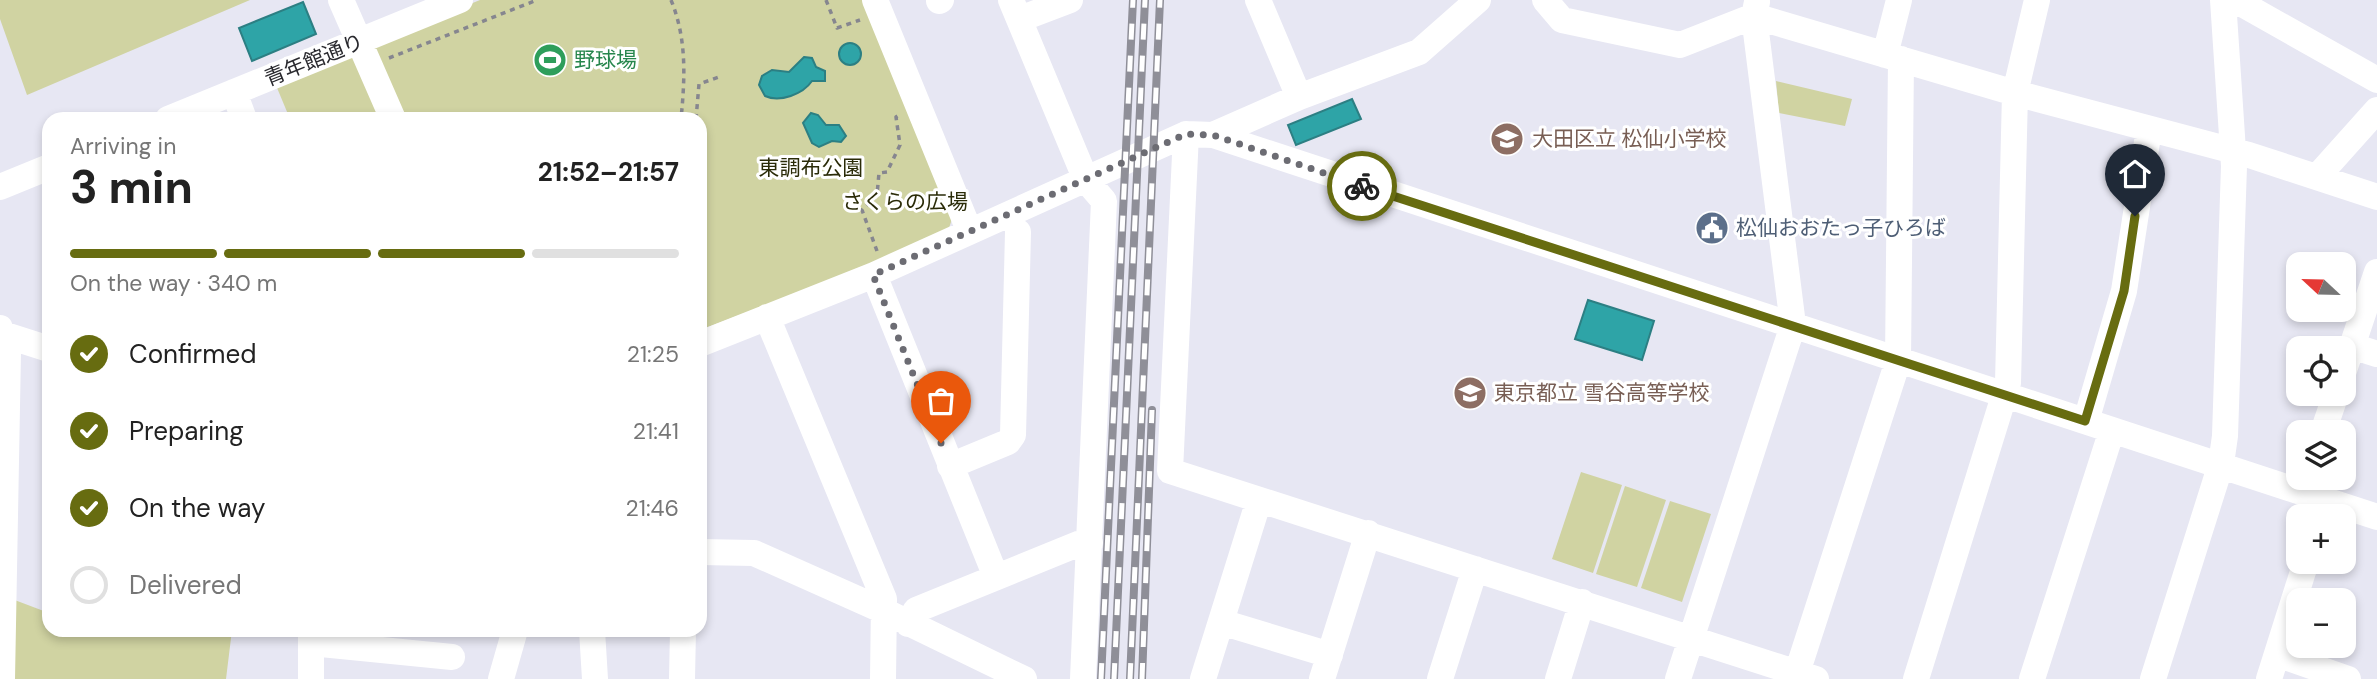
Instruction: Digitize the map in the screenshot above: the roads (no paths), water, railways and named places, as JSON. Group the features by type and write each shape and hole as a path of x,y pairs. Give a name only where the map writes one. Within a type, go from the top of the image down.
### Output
{"street":[{"path":"341,0 390,112"},
{"name":"青年館通り","path":"192,112 234,92 460,0"},
{"path":"875,0 969,230"},
{"path":"1070,0 1016,10 1086,180 1104,201 1083,679"},
{"path":"1258,0 1300,97"},
{"path":"1213,135 1300,97 1419,52 1478,0"},
{"path":"1545,0 1562,20 1680,45 1756,8 1893,57 2317,177 2377,197"},
{"path":"1186,134 1170,471 1692,637 1803,677 1898,361 1893,57 1899,0"},
{"path":"1916,679 2006,395 2015,93 2037,0"},
{"path":"2153,679 2221,464 2225,436 2233,153 2223,0"},
{"path":"2235,0 2377,80"},
{"path":"1678,679 1793,325 1756,8"},
{"path":"234,92 241,112"},
{"path":"2317,177 2377,110"},
{"path":"2085,421 2124,291 2149,129"},
{"path":"707,341 768,317 809,291 969,230 1186,134 1213,135 2377,517"},
{"path":"0,187 42,170"},
{"path":"950,466 1008,442 1013,435 1018,232"},
{"path":"877,267 950,466 996,577"},
{"path":"2365,350 2377,272"},
{"path":"768,317 884,599 883,679"},
{"path":"1,331 42,346"},
{"path":"1,331 8,352 1,575 2,679"},
{"path":"2032,679 2112,430"},
{"path":"1203,679 1259,500"},
{"path":"1221,622 1326,667 1367,533"},
{"path":"908,624 916,610 1078,544 1090,544"},
{"path":"707,552 754,553 882,610 1024,679"},
{"path":"1440,679 1475,569"},
{"path":"2269,679 2302,574"},
{"path":"1558,679 1582,602"},
{"path":"311,679 311,637 452,657"},
{"path":"501,679 513,637"},
{"path":"592,637 595,679"},
{"path":"682,679 683,637"},
{"path":"2277,654 2348,679"}],"water":[{"path":"303,2 316,34 252,61 239,28"},
{"path":"850,43 858,46 861,54 858,62 850,65 842,62 839,54 842,46"},
{"path":"804,57 812,58 816,67 825,71 825,81 812,81 803,90 784,98 765,96 759,85 762,76 772,70 789,72"},
{"path":"1352,99 1361,119 1296,145 1288,125"},
{"path":"811,113 818,115 826,125 839,125 846,136 841,142 832,141 819,147 812,143 803,123"},
{"path":"1588,300 1654,321 1642,360 1575,339"}],"railway":[{"path":"1101,679 1133,0"},
{"path":"1114,679 1145,0"},
{"path":"1130,679 1160,0"},
{"path":"1142,679 1152,410"}],"place":[{"name":"野球場","path":"550,60"},
{"name":"大田区立 松仙小学校","path":"1507,139"},
{"name":"松仙おおたっ子ひろば","path":"1712,228"},
{"name":"東京都立 雪谷高等学校","path":"1470,393"}],"park label":[{"name":"東調布公園","path":"811,168"},
{"name":"さくらの広場","path":"905,202"}]}
